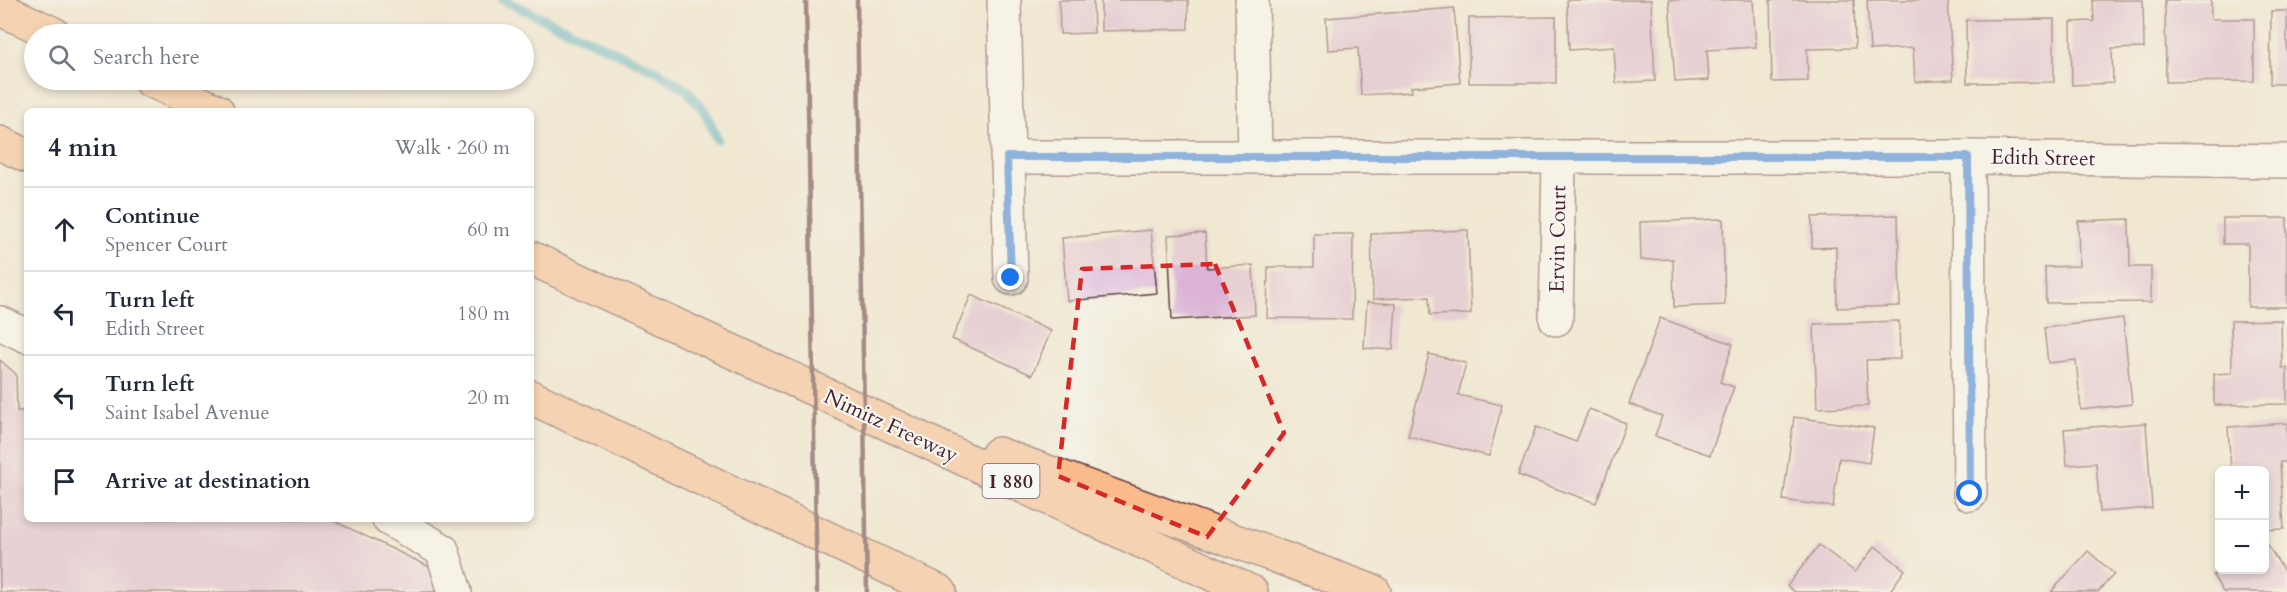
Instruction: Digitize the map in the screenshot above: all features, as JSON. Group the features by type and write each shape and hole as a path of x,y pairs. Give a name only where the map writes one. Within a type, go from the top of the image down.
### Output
{"highway":[{"path":"0,9 32,24"},
{"path":"172,90 211,108"},
{"path":"0,143 24,155"},
{"name":"Nimitz Freeway","path":"534,259 1251,592"},
{"path":"771,371 1374,592"},
{"path":"534,398 940,592"}],"street":[{"path":"1005,0 1011,278"},
{"path":"1252,0 1255,156"},
{"name":"Edith Street","path":"1007,157 1255,156 1559,159 1968,157 2287,161"},
{"path":"1968,157 1970,494"},
{"name":"Ervin Court","path":"1556,319 1559,159"},
{"path":"0,323 24,335"},
{"path":"394,522 442,550 455,592"}],"highlighted area":[{"path":"1215,264 1284,433 1207,537 1058,476 1082,269"}],"building":[{"path":"1059,0 1093,0 1094,33 1060,34"},
{"path":"1101,0 1188,0 1188,29 1101,31"},
{"path":"1567,0 1651,0 1655,81 1616,83 1614,47 1569,50"},
{"path":"1669,0 1753,0 1756,47 1707,50 1709,80 1675,82"},
{"path":"1770,0 1854,0 1855,48 1807,49 1808,81 1772,82"},
{"path":"1867,0 1948,0 1953,80 1915,82 1913,48 1870,50"},
{"path":"2093,0 2143,0 2144,48 2112,49 2113,83 2072,85 2071,22 2094,21"},
{"path":"2165,0 2211,0 2211,19 2254,19 2254,81 2166,82"},
{"path":"1454,8 1460,83 1411,87 1412,92 1361,95 1358,48 1328,50 1326,18"},
{"path":"2271,11 2287,11 2287,84 2270,84"},
{"path":"1556,17 1556,83 1469,83 1469,18"},
{"path":"2054,19 2054,82 1967,83 1966,20"},
{"path":"1898,215 1900,306 1837,308 1836,247 1812,248 1812,217"},
{"path":"2223,218 2287,218 2287,307 2248,307 2248,244 2223,244"},
{"path":"1723,219 1725,305 1674,307 1673,259 1641,260 1640,222"},
{"path":"2129,219 2130,267 2151,267 2151,302 2046,303 2045,267 2079,266 2078,221"},
{"path":"1151,230 1157,293 1067,301 1062,238"},
{"path":"1468,230 1471,314 1430,315 1429,297 1373,299 1371,234"},
{"path":"1205,233 1207,268 1253,265 1255,315 1172,320 1168,235"},
{"path":"1314,234 1353,234 1352,319 1267,318 1268,267 1314,267"},
{"path":"971,295 1051,331 1032,375 952,339"},
{"path":"1367,302 1396,304 1393,350 1364,348"},
{"path":"1660,318 1733,344 1720,382 1734,387 1710,455 1655,436 1662,416 1629,404"},
{"path":"2123,318 2132,404 2081,410 2076,360 2048,363 2044,328"},
{"path":"2281,320 2282,368 2287,368 2287,404 2214,405 2214,374 2232,373 2231,321"},
{"path":"1899,321 1900,359 1866,360 1868,406 1817,408 1814,324"},
{"path":"1429,354 1466,363 1458,395 1502,405 1489,456 1408,436"},
{"path":"0,360 16,374 17,411 24,411 24,522 336,522 436,570 436,592 0,592"},
{"path":"1589,409 1626,423 1596,503 1518,475 1536,427 1576,442"},
{"path":"1794,417 1874,428 1869,463 1839,458 1833,507 1783,500"},
{"path":"2146,423 2152,508 2100,512 2096,463 2067,465 2064,429"},
{"path":"2287,423 2287,462 2280,462 2284,529 2269,530 2269,466 2231,466 2228,427"},
{"path":"1819,545 1855,572 1875,546 1905,570 1889,592 1795,592 1787,586"},
{"path":"2269,547 2287,576 2287,592 2223,592 2213,575 2269,574"},
{"path":"2088,551 2114,574 2098,592 2051,592"}],"waterway":[{"path":"503,0 657,71 687,90 705,112 717,139"}],"railway":[{"path":"806,0 817,592"},
{"path":"857,0 867,592"}],"route":[{"path":"1011,278 1007,157 1255,156 1559,159 1968,157 1970,494"}]}
